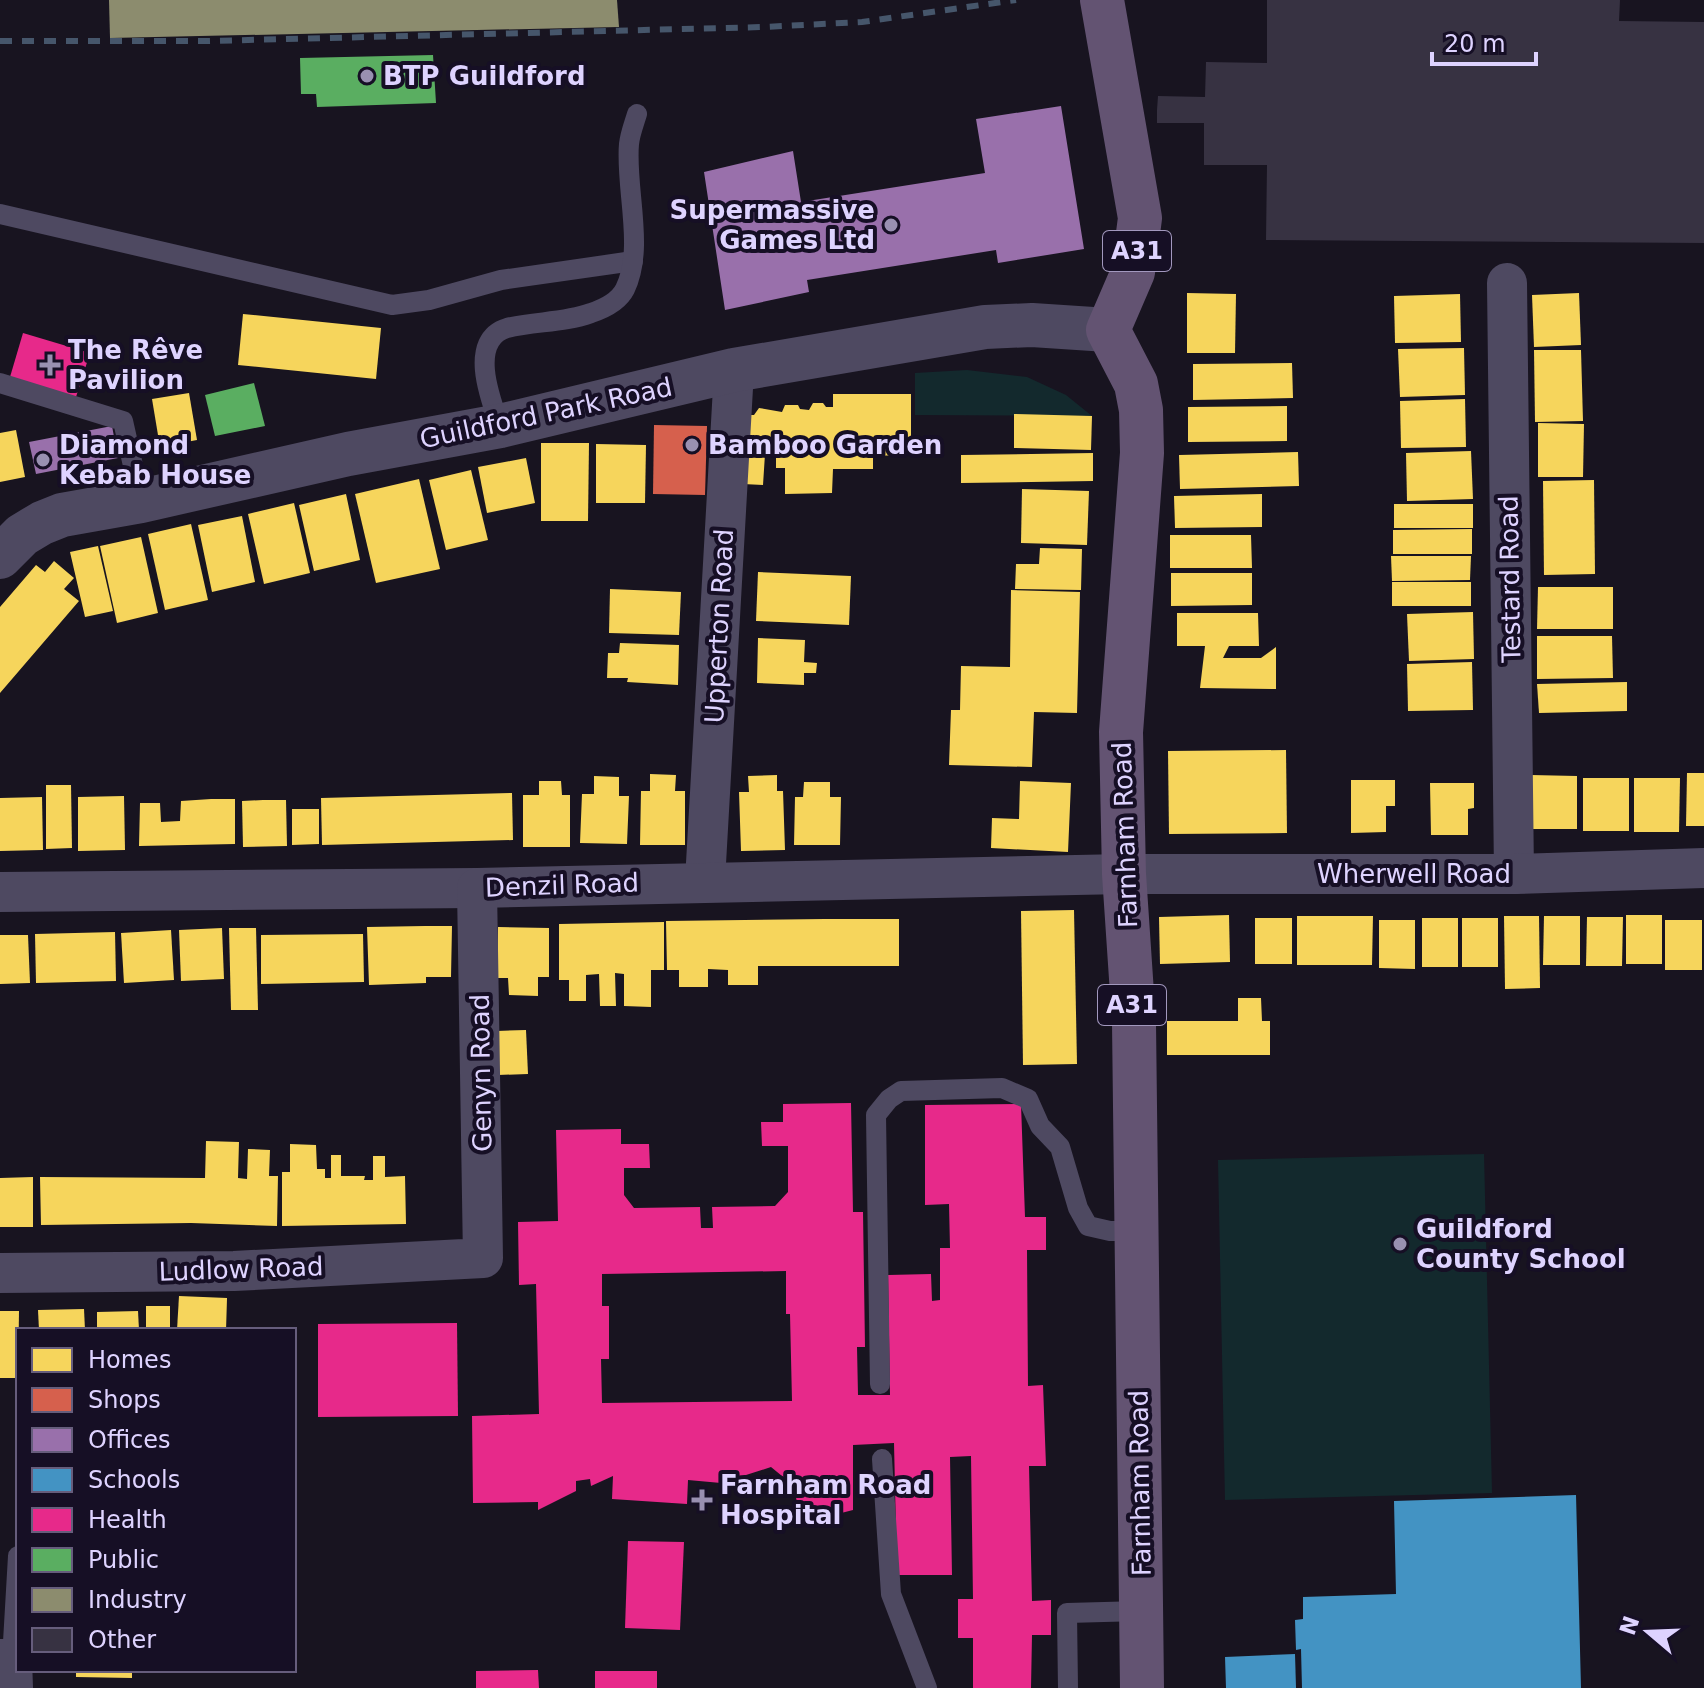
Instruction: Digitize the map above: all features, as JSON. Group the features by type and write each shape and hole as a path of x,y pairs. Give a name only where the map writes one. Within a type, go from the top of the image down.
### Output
{"main road":[{"name":"A31","path":"1102,0 1140,218 1133,272 1108,330"},
{"name":"Farnham Road","path":"1108,330 1136,384 1141,410 1141,468 1121,732 1124,874 1134,1023 1142,1688"}],"street":[{"name":"Testard Road","path":"1507,283 1514,874"},
{"name":"Guildford Park Road","path":"0,557 22,535 62,515 141,501 348,454 500,426 734,370 985,327 1032,325 1108,330"},
{"name":"Upperton Road","path":"705,881 734,370"},
{"name":"Wherwell Road","path":"1124,874 1514,874 1704,868"},
{"name":"Denzil Road","path":"0,892 477,888 1124,874"},
{"name":"Genyn Road","path":"477,888 483,1258"},
{"name":"Ludlow Road","path":"0,1273 234,1271 483,1258"}],"lane":[{"path":"500,426 485,383 485,356 492,339 504,329 581,317 605,308 624,291 633,261 629,143 637,114"},
{"path":"0,214 392,305 429,300 501,280 633,261"},
{"path":"0,383 123,421 141,501"},
{"path":"880,1384 876,1115 889,1099 901,1091 1002,1088 1028,1099 1040,1126 1060,1147 1078,1208 1088,1226 1110,1231 1137,1231"},
{"path":"882,1459 891,1594 927,1688"},
{"path":"8,1669 16,1579"},
{"path":"1068,1688 1067,1613 1141,1611"}],"green space":[{"path":"967,370 1027,377 1066,395 1092,416 915,415 915,373"},
{"path":"1484,1154 1492,1493 1225,1500 1218,1160"}],"building: Homes":[{"path":"1187,293 1236,294 1235,353 1187,353"},
{"path":"1579,293 1581,345 1534,347 1532,295"},
{"path":"1460,294 1461,342 1395,343 1394,296"},
{"path":"243,314 381,328 376,379 238,365"},
{"path":"1464,348 1465,395 1400,397 1398,349"},
{"path":"1534,350 1581,350 1583,421 1535,422"},
{"path":"1292,363 1293,398 1193,400 1193,364"},
{"path":"189,393 197,440 160,447 152,399"},
{"path":"833,394 911,394 911,442 901,442 901,455 873,456 873,469 833,469 832,493 785,494 785,468 776,468 776,454 765,454 763,485 743,484 746,415 754,415 759,408 782,412 785,405 798,405 800,409 809,410 813,403 833,407"},
{"path":"1465,399 1466,447 1401,448 1400,401"},
{"path":"1287,406 1287,441 1188,442 1188,407"},
{"path":"1014,414 1092,416 1091,450 1014,448"},
{"path":"1538,423 1584,424 1583,477 1538,477"},
{"path":"16,430 25,477 0,482 0,433"},
{"path":"541,443 589,443 588,521 541,521"},
{"path":"596,444 646,445 645,503 596,503"},
{"path":"1471,451 1473,499 1407,501 1406,453"},
{"path":"1298,452 1299,486 1180,489 1179,455"},
{"path":"1093,453 1093,481 961,483 961,455"},
{"path":"526,458 535,503 487,513 478,467"},
{"path":"471,470 488,540 446,550 429,480"},
{"path":"419,479 440,569 376,583 355,494"},
{"path":"1594,480 1595,574 1544,575 1543,481"},
{"path":"1022,489 1089,491 1087,545 1021,543"},
{"path":"346,494 360,560 314,571 299,505"},
{"path":"1262,494 1262,527 1175,528 1174,496"},
{"path":"294,503 310,573 264,584 248,514"},
{"path":"1394,504 1473,504 1473,528 1394,528"},
{"path":"242,516 255,582 212,592 198,525"},
{"path":"191,524 208,600 165,610 148,534"},
{"path":"1472,529 1472,554 1393,554 1393,530"},
{"path":"1170,535 1251,535 1252,568 1170,568"},
{"path":"141,537 158,613 117,623 100,546"},
{"path":"98,546 113,611 85,617 70,552"},
{"path":"1040,548 1082,549 1081,590 1015,589 1016,564 1039,564"},
{"path":"1391,556 1471,556 1470,580 1392,581"},
{"path":"54,561 74,578 64,589 79,601 0,693 0,607 36,565 45,572"},
{"path":"758,572 851,576 849,625 756,621"},
{"path":"1171,573 1252,573 1252,605 1171,606"},
{"path":"1392,582 1471,582 1471,606 1392,606"},
{"path":"1538,587 1613,587 1613,629 1537,629"},
{"path":"610,589 681,592 679,635 609,633"},
{"path":"1011,590 1080,592 1077,713 1034,712 1032,767 949,765 951,710 960,710 961,666 1010,667"},
{"path":"1473,612 1474,659 1409,661 1407,614"},
{"path":"1177,613 1258,613 1259,646 1229,646 1223,658 1261,658 1276,647 1276,689 1200,688 1205,646 1177,646"},
{"path":"1537,636 1612,636 1613,678 1537,679"},
{"path":"758,638 805,640 804,662 817,663 816,673 804,673 804,685 757,683"},
{"path":"620,643 679,645 678,685 607,678 608,653 619,653"},
{"path":"1472,662 1473,710 1408,711 1407,664"},
{"path":"1627,682 1627,711 1539,713 1537,684"},
{"path":"1286,750 1287,833 1169,834 1168,751"},
{"path":"1687,773 1704,773 1704,826 1686,826"},
{"path":"650,774 676,775 675,791 685,791 685,845 640,845 641,791 650,791"},
{"path":"777,775 777,791 783,791 785,850 741,851 739,792 749,792 748,776"},
{"path":"1531,775 1577,776 1577,829 1531,829"},
{"path":"594,776 619,777 619,796 629,796 627,844 580,843 582,794 594,794"},
{"path":"1583,778 1629,778 1629,831 1583,831"},
{"path":"1634,778 1680,778 1679,832 1634,832"},
{"path":"1351,780 1395,780 1395,806 1386,806 1386,832 1351,833"},
{"path":"539,781 561,781 562,795 570,795 570,847 523,847 523,795 539,795"},
{"path":"1020,781 1071,783 1068,852 991,848 992,818 1019,819"},
{"path":"804,782 830,782 830,797 841,797 840,845 794,845 795,797 803,797"},
{"path":"1430,783 1474,783 1474,808 1468,809 1468,835 1431,835"},
{"path":"46,785 71,785 72,848 46,849"},
{"path":"512,793 513,840 322,845 321,798"},
{"path":"124,796 125,850 78,851 78,797"},
{"path":"42,797 43,850 0,851 0,798"},
{"path":"235,799 235,844 139,846 140,803 160,803 161,822 180,821 181,801"},
{"path":"286,800 287,846 243,847 242,801"},
{"path":"292,809 319,809 319,844 292,845"},
{"path":"1074,910 1077,1064 1023,1065 1021,911"},
{"path":"1229,915 1230,962 1160,964 1159,917"},
{"path":"1626,915 1662,915 1662,964 1626,964"},
{"path":"1297,916 1373,916 1372,965 1297,965"},
{"path":"1504,916 1539,916 1540,988 1505,989"},
{"path":"1544,916 1580,916 1580,965 1543,965"},
{"path":"1587,917 1623,917 1622,966 1586,966"},
{"path":"1255,918 1292,918 1292,964 1255,964"},
{"path":"1422,918 1458,918 1458,967 1422,967"},
{"path":"1462,918 1498,918 1498,967 1462,967"},
{"path":"899,919 899,966 758,966 758,985 728,985 728,970 708,969 708,987 679,987 679,970 667,970 666,921"},
{"path":"1379,920 1415,920 1415,969 1379,968"},
{"path":"1665,920 1702,920 1702,970 1665,970"},
{"path":"664,922 664,970 651,970 651,1007 624,1006 624,974 615,973 616,1006 600,1006 599,974 586,975 586,1001 569,1001 569,980 559,980 559,924"},
{"path":"452,926 451,977 426,977 426,983 369,985 367,927"},
{"path":"498,927 549,928 549,977 538,977 538,996 509,995 508,978 497,978"},
{"path":"222,928 224,979 181,981 179,930"},
{"path":"229,928 256,928 258,1010 231,1010"},
{"path":"171,930 174,980 124,983 121,933"},
{"path":"115,932 116,981 36,983 35,934"},
{"path":"363,934 364,982 261,984 261,935"},
{"path":"0,935 28,935 30,983 0,984"},
{"path":"1238,998 1261,998 1262,1021 1270,1021 1270,1055 1167,1055 1167,1021 1238,1021"},
{"path":"526,1030 528,1074 498,1075 497,1031"},
{"path":"206,1141 239,1142 238,1178 247,1179 248,1149 270,1150 269,1176 278,1176 277,1226 191,1223 41,1225 40,1177 205,1178"},
{"path":"290,1144 316,1145 317,1169 325,1169 325,1178 331,1178 331,1155 341,1155 341,1176 365,1176 364,1180 373,1180 373,1156 385,1156 385,1177 405,1176 406,1224 282,1226 282,1172 290,1172"},
{"path":"33,1177 33,1227 0,1227 0,1178"},
{"path":"179,1296 227,1298 226,1328 177,1328"},
{"path":"146,1306 170,1306 170,1328 146,1328"},
{"path":"84,1309 85,1328 39,1328 38,1310"},
{"path":"0,1311 19,1311 16,1378 0,1378"},
{"path":"138,1311 139,1328 97,1328 97,1312"},
{"path":"76,1672 132,1672 132,1678 76,1677"}],"building: Shops":[{"path":"654,425 707,426 705,495 653,494"}],"building: Offices":[{"path":"1061,106 1084,249 998,263 996,250 807,280 809,292 725,310 704,172 793,151 801,202 985,173 976,119"},
{"path":"112,426 118,458 36,474 29,442"}],"building: Schools":[{"path":"1576,1495 1581,1688 1302,1688 1301,1649 1296,1650 1295,1620 1303,1619 1303,1597 1396,1594 1394,1501"},
{"path":"1295,1654 1296,1688 1226,1688 1225,1657"}],"building: Health":[{"name":"The Rêve Pavilion","path":"23,333 90,353 76,397 10,377"},
{"path":"851,1103 853,1212 863,1212 865,1347 857,1347 858,1395 890,1395 888,1275 931,1274 932,1301 940,1300 940,1248 950,1248 949,1204 925,1205 925,1105 1021,1104 1025,1217 1046,1217 1046,1250 1027,1250 1028,1386 1043,1385 1046,1466 1029,1466 1032,1601 1051,1600 1051,1635 1032,1635 1031,1688 973,1688 973,1638 958,1638 958,1599 973,1599 971,1456 950,1457 952,1575 897,1575 894,1443 853,1445 853,1510 802,1523 793,1485 771,1467 721,1483 688,1480 687,1504 612,1499 613,1476 591,1486 590,1479 576,1481 576,1491 538,1510 538,1502 473,1503 472,1416 539,1414 536,1284 519,1285 518,1222 558,1221 556,1130 621,1129 621,1144 649,1144 650,1168 624,1168 624,1195 634,1208 700,1207 701,1228 713,1228 712,1207 775,1206 788,1192 788,1146 762,1146 761,1122 783,1122 783,1104","holes":["786,1271 786,1314 790,1314 792,1401 602,1403 601,1359 609,1359 609,1306 602,1306 602,1274"]},
{"path":"457,1323 458,1416 318,1417 318,1324"},
{"path":"628,1541 684,1542 680,1630 625,1628"},
{"path":"538,1670 539,1688 476,1688 476,1671"},
{"path":"595,1671 657,1671 657,1688 595,1688"}],"building: Public":[{"name":"BTP Guildford","path":"433,55 436,103 317,107 316,94 301,94 300,58"},
{"path":"254,383 265,426 215,436 205,395"}],"building: Industry":[{"path":"109,0 617,0 619,27 110,38"}],"building: Other":[{"path":"1267,0 1620,0 1619,21 1704,22 1704,243 1266,240 1267,165 1204,165 1204,123 1157,123 1157,110 1158,96 1205,97 1206,62 1267,63"}],"railway":[{"path":"0,41 209,41 763,27 862,22 1016,0"}],"place":[{"name":"BTP Guildford","path":"367,76"},
{"name":"Supermassive Games Ltd","path":"891,225"},
{"name":"The Rêve Pavilion","path":"50,365"},
{"name":"Bamboo Garden","path":"692,445"},
{"name":"Diamond Kebab House","path":"43,460"},
{"name":"Guildford County School","path":"1400,1244"},
{"name":"Farnham Road Hospital","path":"702,1500"}]}
